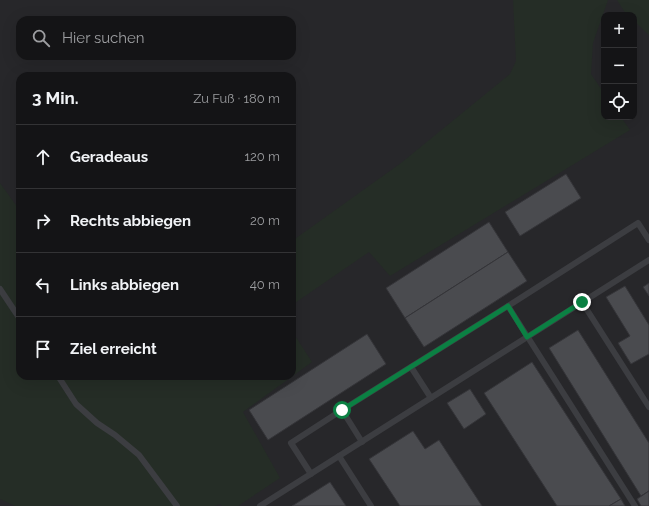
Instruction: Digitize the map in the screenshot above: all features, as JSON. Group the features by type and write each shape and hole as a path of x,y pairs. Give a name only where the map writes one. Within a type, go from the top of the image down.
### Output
{"lane":[{"path":"311,474 291,442 638,223 649,240"},
{"path":"260,506 649,260"},
{"path":"0,289 16,313"},
{"path":"582,302 649,407"},
{"path":"508,306 635,506"},
{"path":"411,367 431,398"},
{"path":"61,380 76,404 97,424 115,435 139,455 177,506"},
{"path":"342,410 362,442"},
{"path":"339,456 371,506"}],"shaded area":[{"path":"0,0 649,0 649,506 0,506"},
{"path":"513,0 608,0 604,12 601,12 601,20 593,43 591,74 601,89 601,120 623,120 630,130 390,276 369,252 296,302 296,238 401,163 510,74 516,61"},
{"path":"617,0 649,0 649,35 637,24 637,12 624,11"},
{"path":"0,183 16,205 16,380 287,380 243,412 280,478 238,506 222,506 220,504 215,506 15,506 0,499"},
{"path":"296,337 312,362 296,374"}],"building":[{"path":"566,174 581,198 520,236 505,212"},
{"path":"489,222 508,252 405,318 386,288"},
{"path":"508,252 527,281 424,347 405,318"},
{"path":"649,283 649,296 643,287"},
{"path":"625,286 649,325 649,354 631,364 618,343 630,336 606,297"},
{"path":"578,330 649,443 649,491 641,496 549,348"},
{"path":"367,334 386,364 268,440 249,410"},
{"path":"532,362 621,499 609,506 557,506 484,393"},
{"path":"470,389 486,414 464,429 447,403"},
{"path":"413,431 425,449 439,440 482,506 400,506 369,459"},
{"path":"330,482 346,506 292,506"},
{"path":"649,491 649,506 641,506 637,499"},
{"path":"621,499 625,506 609,506"}],"route":[{"path":"342,410 508,306 527,337 582,302"}]}
